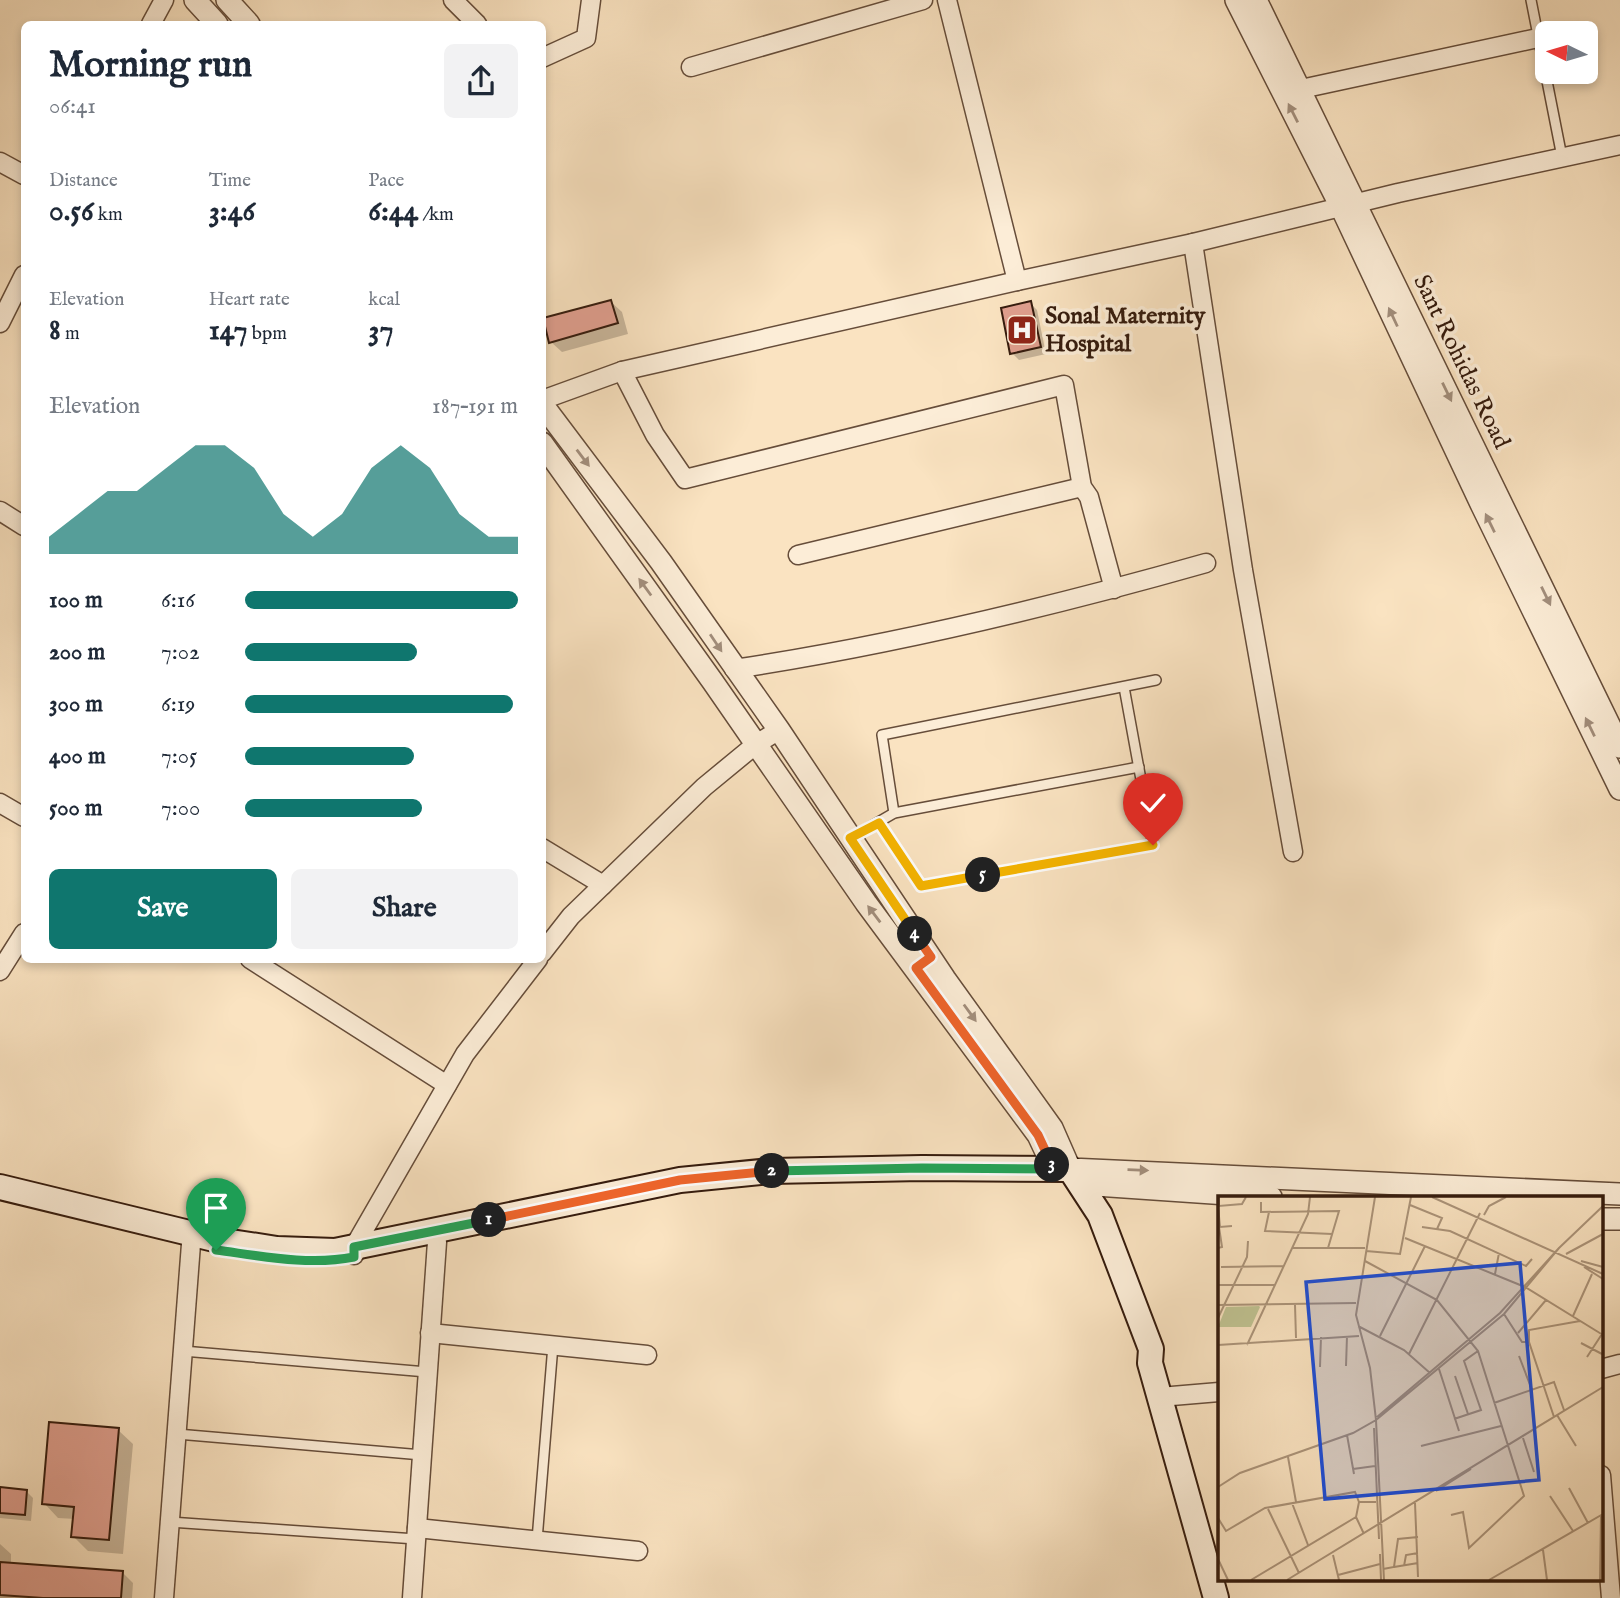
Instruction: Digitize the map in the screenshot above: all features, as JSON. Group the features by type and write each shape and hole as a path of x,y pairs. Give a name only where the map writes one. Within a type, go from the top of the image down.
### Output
{"main road":[{"path":"0,1197 191,1244 276,1259 336,1261 354,1252 680,1180 771,1171 922,1168 1067,1176 1100,1215 1151,1349 1150,1363 1216,1598"},
{"path":"0,1187 218,1240 277,1249 354,1252 437,1242 682,1190 771,1181 1067,1176"}],"street":[{"path":"153,21 164,0"},
{"path":"195,0 214,21"},
{"path":"227,0 246,21"},
{"path":"453,0 474,21"},
{"path":"546,56 586,38 590,0"},
{"path":"691,68 923,0"},
{"path":"947,0 1017,281"},
{"path":"1236,0 1348,205 1482,506 1620,789"},
{"name":"Sant Rohidas Road","path":"1256,0 1301,89 1348,205 1620,747"},
{"path":"1301,89 1535,39"},
{"path":"546,400 622,371 1620,145"},
{"path":"0,162 21,172"},
{"path":"1193,243 1242,570 1293,852"},
{"path":"0,323 21,281"},
{"path":"622,371 655,435 685,479 1065,385 1082,486 1089,497 1114,589"},
{"path":"546,407 661,562 779,730 850,838 923,963"},
{"path":"546,449 713,682 866,903 923,963 1052,1128 1067,1176"},
{"path":"798,555 1082,486"},
{"path":"0,511 21,524"},
{"path":"734,669 826,655 1114,589 1206,564"},
{"path":"546,948 571,916 704,787 755,745 779,730"},
{"path":"0,803 21,815"},
{"path":"546,850 603,885"},
{"path":"0,971 21,938"},
{"path":"256,963 447,1085"},
{"path":"354,1252 465,1054 535,963"},
{"path":"1067,1176 1620,1194"},
{"path":"1067,1176 1261,1196"},
{"path":"1602,1219 1620,1219"},
{"path":"412,1598 437,1242"},
{"path":"164,1598 191,1244"},
{"path":"430,1333 647,1355"},
{"path":"1602,1369 1620,1364"},
{"path":"1160,1397 1218,1392"},
{"path":"1602,1487 1611,1598"},
{"path":"416,1534 537,1540 638,1550"}],"lane":[{"path":"1531,0 1538,21"},
{"path":"1550,84 1562,157"},
{"path":"894,813 882,735 1156,680"},
{"path":"879,823 921,886 1153,845 1124,687"},
{"path":"850,838 894,813 1139,767"},
{"path":"537,1540 553,1345"},
{"path":"183,1351 427,1372"},
{"path":"177,1434 422,1455"},
{"path":"170,1522 416,1534"}],"building":[{"path":"611,300 618,323 549,343 546,317"},
{"path":"1031,301 1041,347 1010,354 1001,308"},
{"path":"49,1422 119,1428 109,1540 71,1537 74,1507 42,1504"},
{"path":"0,1487 27,1490 25,1515 0,1513"},
{"path":"0,1562 123,1571 121,1598 0,1595"}],"place":[{"name":"Sonal Maternity Hospital","path":"1022,330"}],"route":[{"path":"216,1250 276,1259 336,1261 354,1257 354,1247 680,1180 771,1171 1054,1169 1038,1135 916,968 931,957 850,838 879,823 921,886 1153,845"}]}
